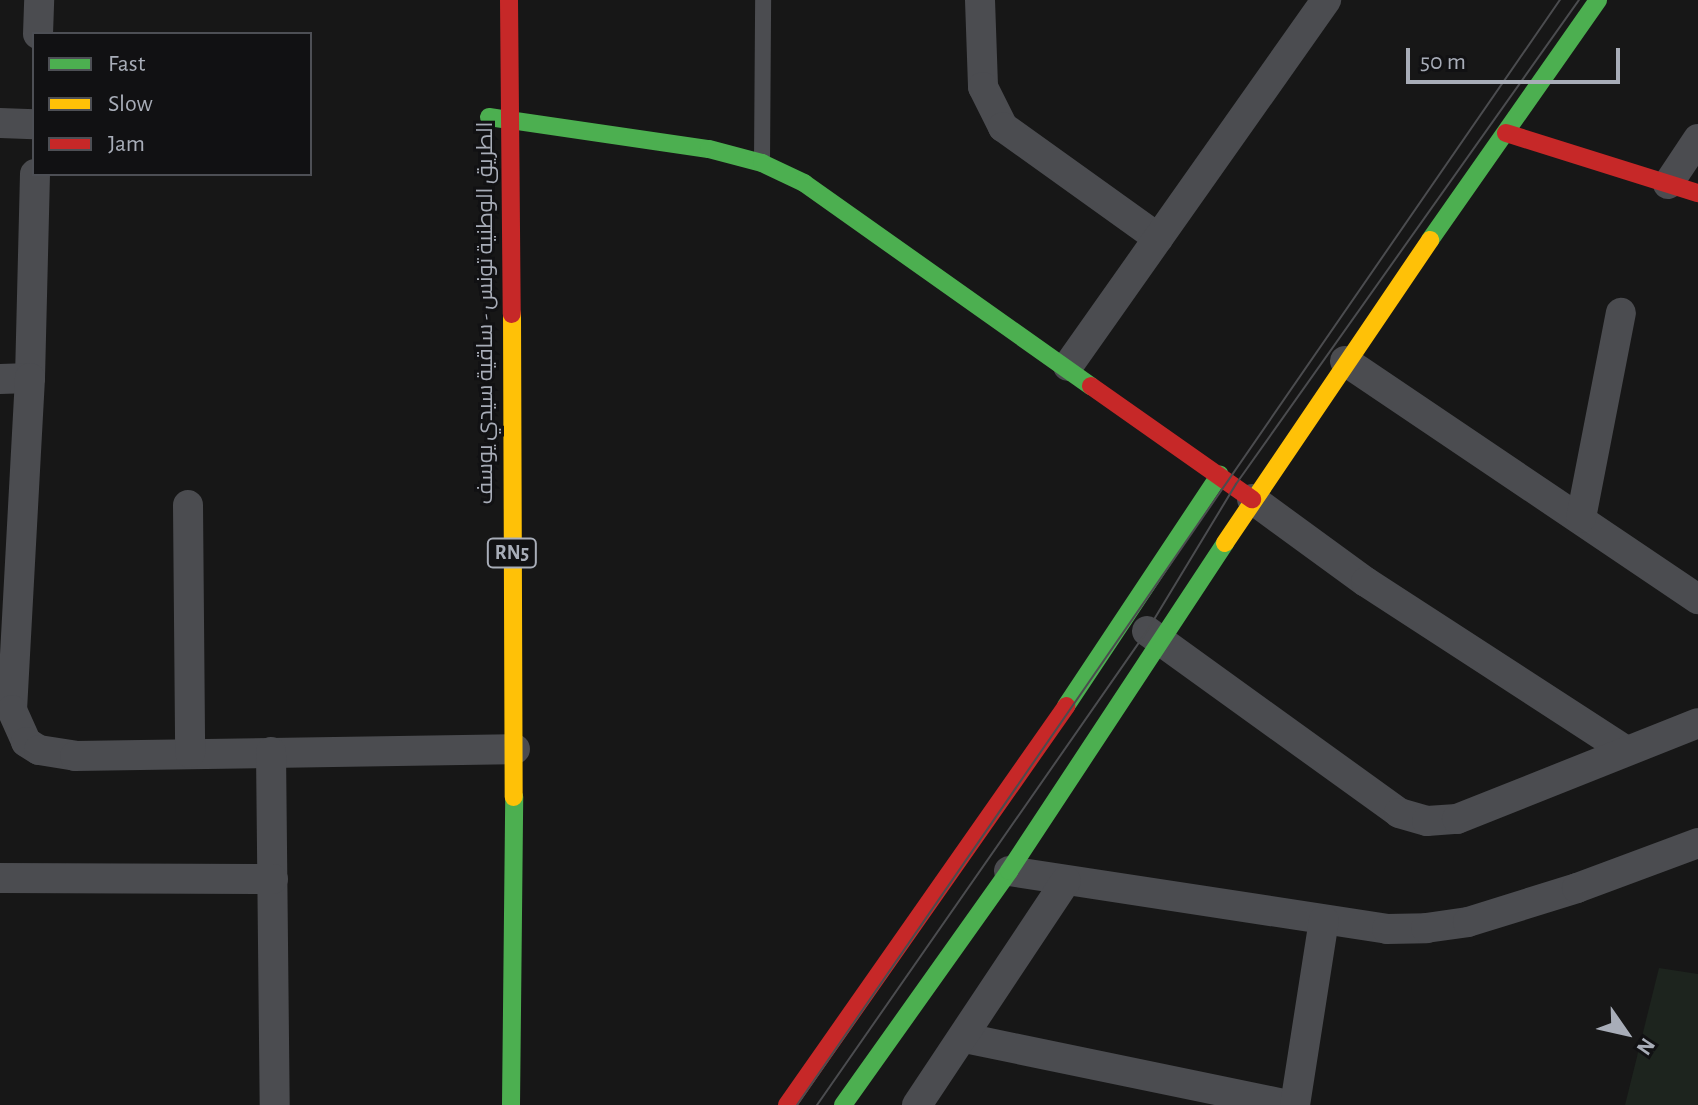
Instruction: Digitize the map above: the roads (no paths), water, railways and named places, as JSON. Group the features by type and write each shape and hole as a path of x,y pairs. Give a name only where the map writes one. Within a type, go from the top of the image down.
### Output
{"main road":[{"name":"الطريق الوطنية تونس - ساقية سيدي يوسف","path":"509,0 495,749 511,1105"},
{"path":"843,1105 1009,871 1345,361 1598,0"},
{"path":"489,118 662,140 762,163 865,222 1252,499"},
{"path":"1506,133 1698,193"},
{"path":"787,1105 988,823 1124,614 1220,474"},
{"path":"491,1058 491,1105"}],"street":[{"path":"38,32 39,0"},
{"path":"980,0 983,87 998,120 1158,238"},
{"path":"1068,366 1326,0"},
{"path":"0,123 32,124"},
{"path":"1668,184 1698,139"},
{"path":"35,176 15,378 7,632 12,710 26,742 39,750 75,756 495,749"},
{"path":"1581,518 1621,313"},
{"path":"1345,361 1698,599"},
{"path":"1252,499 1366,582 1623,749"},
{"path":"188,505 190,753"},
{"path":"1124,614 1399,813 1427,821 1457,819 1623,749 1698,723"},
{"path":"271,752 275,1105"},
{"path":"1009,871 1193,896 1387,929 1468,922 1698,843"},
{"path":"0,878 273,879"},
{"path":"917,1105 965,1038 1066,881"},
{"path":"1295,1105 1324,920"},
{"path":"965,1038 1288,1105"}],"lane":[{"path":"762,163 763,0"}],"tram line":[{"path":"797,1105 1560,0"},
{"path":"817,1105 1147,631 1236,484 1579,0"}]}
